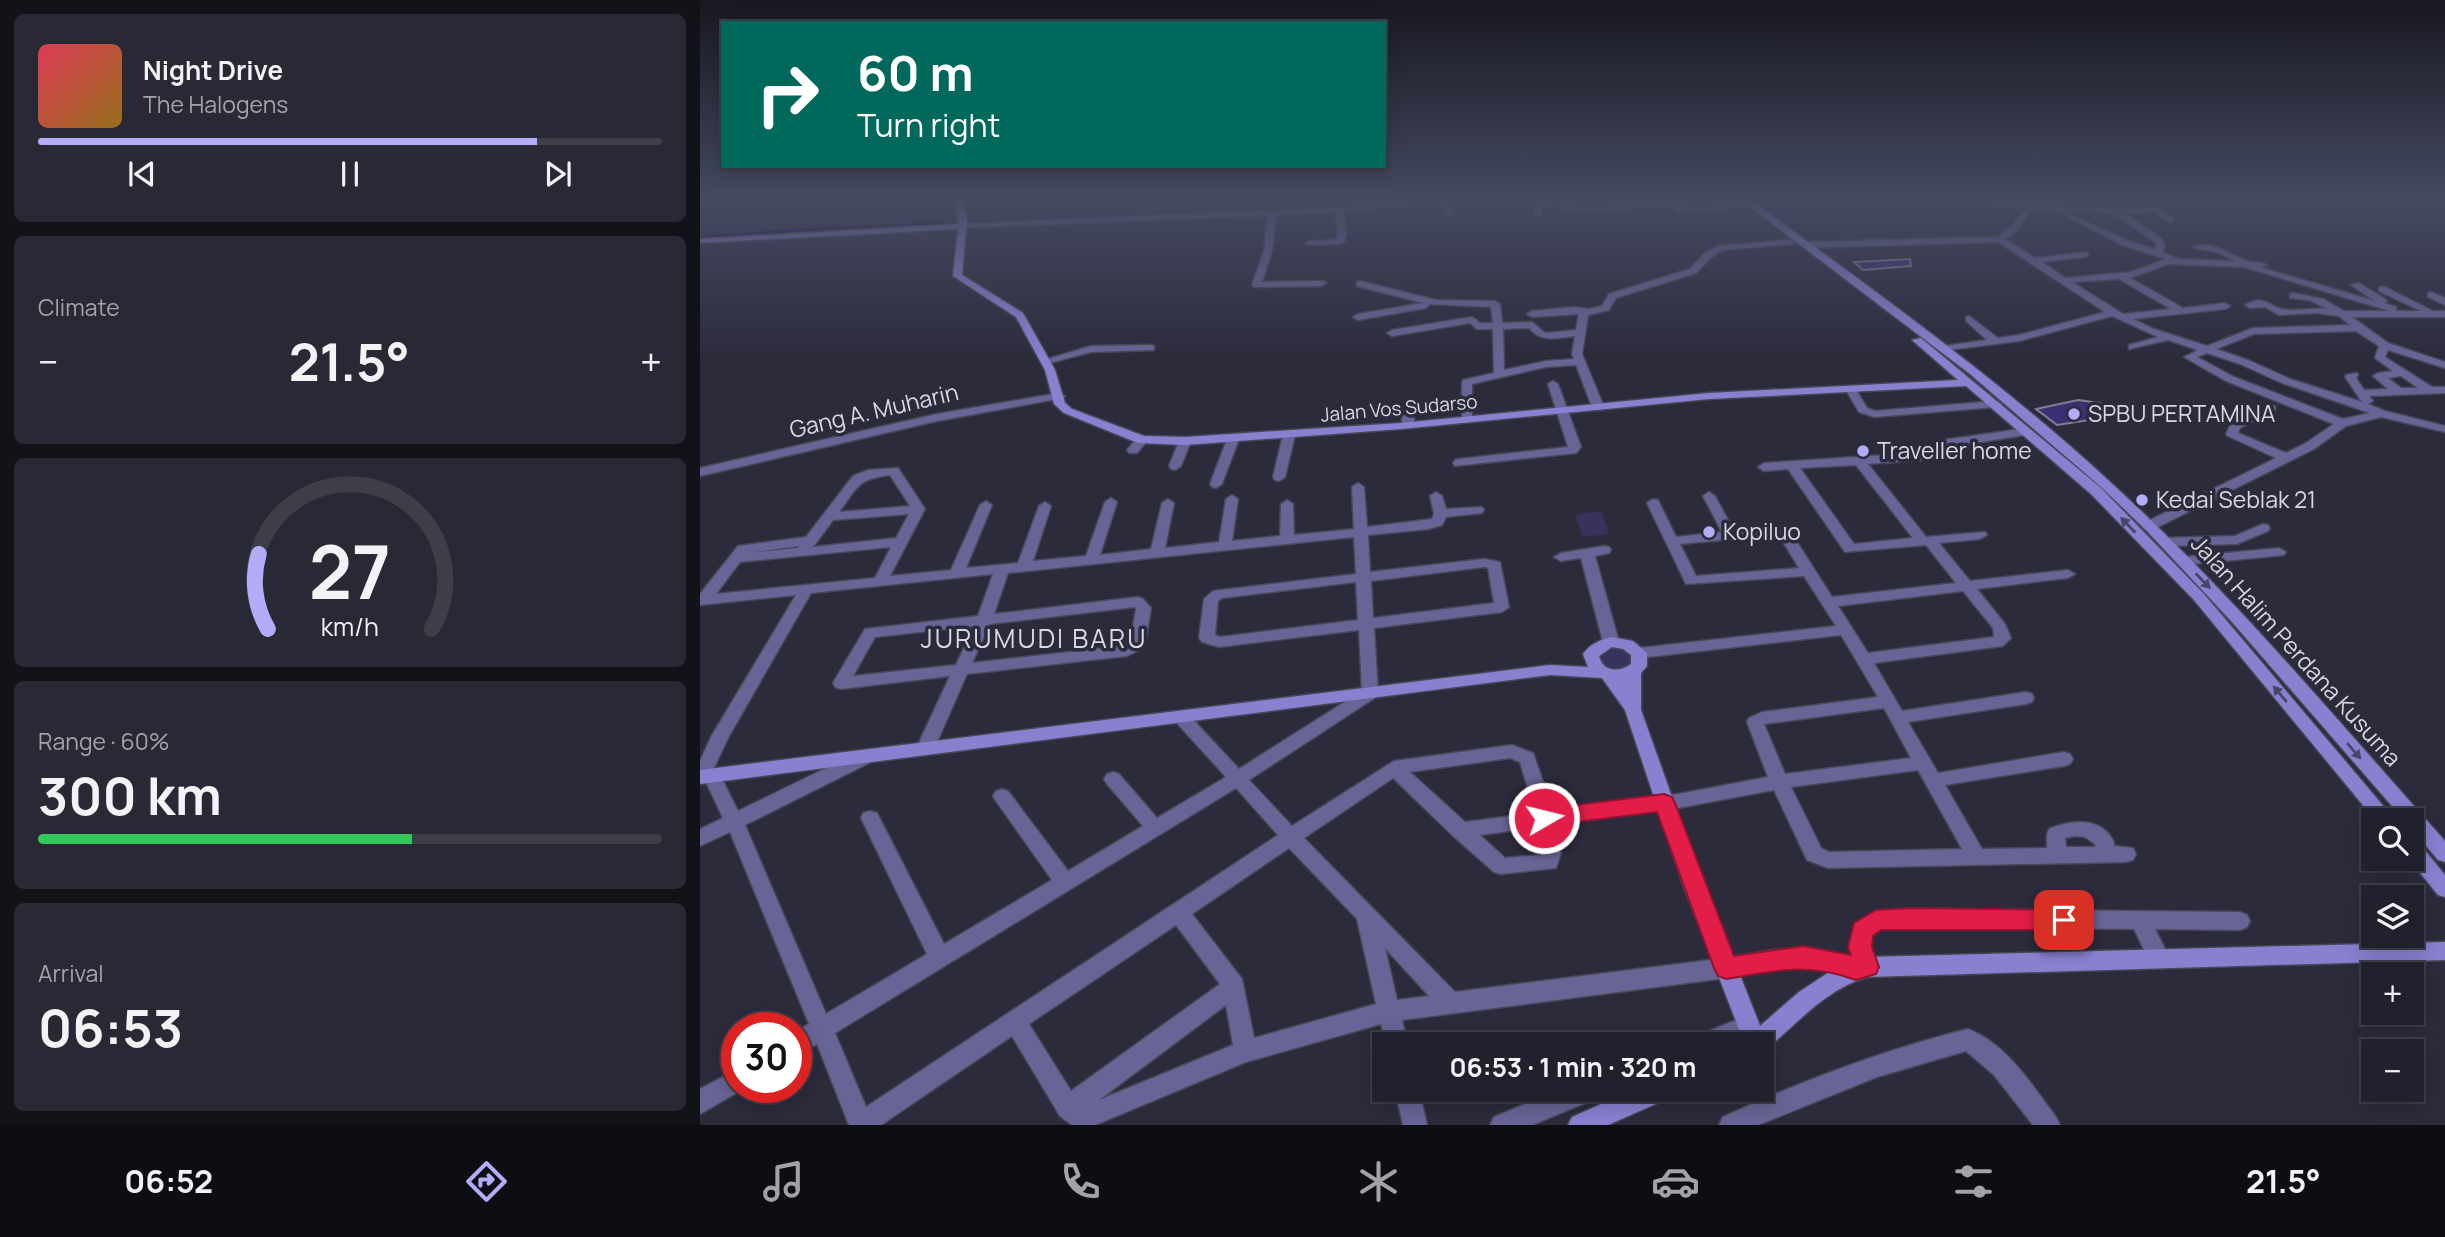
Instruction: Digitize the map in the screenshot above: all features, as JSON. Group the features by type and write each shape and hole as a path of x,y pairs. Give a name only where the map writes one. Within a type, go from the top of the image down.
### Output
{"street":[{"name":"Jalan Vos Sudarso","path":"959,252 957,276 1016,311 1046,361 1060,404 1068,411 1142,440 1185,441 1289,435 1772,391 1851,390 1970,383"},
{"path":"1268,252 1257,285 1321,283"},
{"path":"1532,314 1574,310 1587,312 1606,308 1612,296 1693,271 1715,252"},
{"name":"Jalan Halim Perdana Kusuma","path":"1802,252 1944,349 2061,445 2149,526 2184,561 2445,854"},
{"name":"Jalan Halim Perdana Kusuma","path":"1815,252 1845,274 1868,297 1997,404 2096,491 2199,597 2377,808"},
{"path":"2019,252 2117,315 2168,337 2207,349 2286,381 2361,399 2381,414 2445,429"},
{"path":"2156,252 2183,261"},
{"path":"2222,252 2276,275 2408,313"},
{"path":"2033,261 2085,254"},
{"path":"2065,280 2122,277 2155,264 2183,261 2263,265"},
{"path":"1833,275 1845,274"},
{"path":"2276,275 2291,283 2286,286 2345,314 2358,328 2384,345 2445,365"},
{"path":"2122,277 2180,310"},
{"path":"1360,284 1436,303"},
{"path":"2356,285 2391,309"},
{"path":"2382,289 2432,313"},
{"path":"2431,295 2445,303"},
{"path":"2293,296 2306,296"},
{"path":"1358,317 1436,303 1495,304 1499,376"},
{"path":"2249,305 2267,304 2279,312 2316,310 2345,314 2445,314"},
{"path":"1944,349 1996,342 2117,315 2225,306"},
{"path":"1587,312 1579,332 1579,362 1598,407"},
{"path":"1969,318 1996,342"},
{"path":"1392,332 1472,320 1477,326 1532,325 1544,336 1579,332"},
{"path":"2342,423 2230,379 2189,357 2253,331 2358,328"},
{"path":"2133,347 2168,337"},
{"path":"2384,345 2379,358 2432,392"},
{"path":"1046,361 1090,349 1150,348"},
{"path":"1466,420 1467,382 1546,364 1579,362"},
{"path":"2399,392 2378,376 2403,373"},
{"path":"2353,375 2350,377 2361,399"},
{"path":"1459,463 1572,450 1575,447 1553,384"},
{"path":"1851,390 1863,410 1874,414 1997,404"},
{"path":"2361,399 2399,392 2445,390"},
{"name":"Gang A. Muharin","path":"700,472 741,466 815,445 992,406 1059,396"},
{"path":"2271,408 2235,426 2232,434 2284,457"},
{"path":"1408,412 1408,425"},
{"path":"2149,526 2310,446 2342,423 2381,414"},
{"path":"1943,444 2028,432"},
{"path":"1279,477 1289,435"},
{"path":"1216,484 1233,439"},
{"path":"1133,450 1142,440"},
{"path":"1175,466 1185,441"},
{"path":"1764,467 1918,457"},
{"path":"1859,461 2003,632 2003,638 1998,642 1864,659"},
{"path":"1792,466 1850,548 1980,535"},
{"path":"806,547 857,479 882,471 894,471 918,509"},
{"path":"1358,487 1370,693"},
{"path":"701,600 1429,525 1437,522 1441,514 1436,496"},
{"path":"1709,496 1730,535"},
{"path":"1225,545 1232,499"},
{"path":"1093,559 1111,502"},
{"path":"1157,552 1168,503"},
{"path":"1653,503 1689,578 1696,582 1809,571"},
{"path":"1287,504 1287,539"},
{"path":"956,574 986,505"},
{"path":"1024,567 1045,506"},
{"path":"880,582 918,509"},
{"path":"827,517 918,509"},
{"path":"1441,514 1477,510"},
{"path":"2165,542 2237,540 2263,528"},
{"path":"1672,541 1781,532 1809,571 1864,659 1935,780 1975,856"},
{"path":"701,600 733,559 749,547 900,542"},
{"path":"1561,556 1604,550"},
{"path":"2184,561 2279,552"},
{"path":"1587,553 1611,642"},
{"path":"1491,563 1495,565 1504,604 1496,609 1366,624 1219,642 1207,638 1206,625 1211,599 1218,594 1491,563"},
{"path":"925,749 985,618 1002,569"},
{"path":"1829,602 2068,574"},
{"path":"704,777 720,737 806,590"},
{"path":"1138,602 1144,608 1133,649 962,671 846,684 841,681 870,633 1138,602"},
{"path":"1550,670 1591,654 1611,642 1628,645 1639,653 1844,630"},
{"path":"704,777 1550,670 1605,674 1633,671 1639,666 1639,653"},
{"path":"1591,654 1595,668 1605,674 1633,710"},
{"path":"1633,671 1633,710 1664,803 1751,1032"},
{"path":"812,1034 1237,779 1370,693"},
{"path":"2026,698 1756,720 1755,725 1808,847 1822,859 2126,853"},
{"path":"1181,717 1366,917 1452,1004"},
{"path":"704,777 733,822 861,1125 1394,768 1512,751 1522,753 1527,758 1544,818 1552,855 1549,862 1501,866 1394,768"},
{"path":"700,838 868,756"},
{"path":"1935,780 2064,759"},
{"path":"1460,830 1664,803 1779,782 1924,763"},
{"path":"1113,779 1155,828"},
{"path":"1002,796 1065,882"},
{"path":"870,818 940,958"},
{"path":"2424,864 2445,889"},
{"path":"1178,912 1234,986 1245,1051"},
{"path":"1366,917 1394,1032"},
{"path":"1862,968 1860,947 1863,930 1876,920 2240,921"},
{"path":"2141,921 2158,957"},
{"path":"1014,1021 1068,1108 1077,1115 1088,1115 1245,1051 1390,1011 1803,957 1862,968 2158,957 2445,951"},
{"path":"1761,1032 1822,985 1862,968"},
{"path":"1068,1108 1234,986"},
{"path":"1731,1125 1789,1098 1937,1047 1968,1040 1986,1049 2001,1064 2048,1125"},
{"path":"700,1102 721,1090"},
{"path":"1410,1102 1415,1125"},
{"path":"1502,1125 1559,1102"},
{"path":"1580,1125 1633,1102"}],"shaded area":[{"path":"1601,511 1609,534 1583,537 1575,515"},
{"path":"1624,648 1633,654 1633,664 1616,670 1599,665 1597,650"}],"building":[{"path":"1910,259 1911,266 1863,270 1854,262"},
{"name":"SPBU PERTAMINA","path":"2078,400 2100,403 2108,409 2102,418 2057,425 2036,409"}],"place":[{"name":"SPBU PERTAMINA","path":"2074,414"},
{"name":"Traveller home","path":"1863,451"},
{"name":"Kedai Seblak 21","path":"2142,500"},
{"name":"Kopiluo","path":"1709,532"}],"district":[{"name":"JURUMUDI BARU","path":"1034,639"}],"route":[{"path":"1544,818 1664,803 1726,968 1786,957 1817,957 1856,969 1867,967 1860,947 1863,930 1876,920 2064,920"}]}
